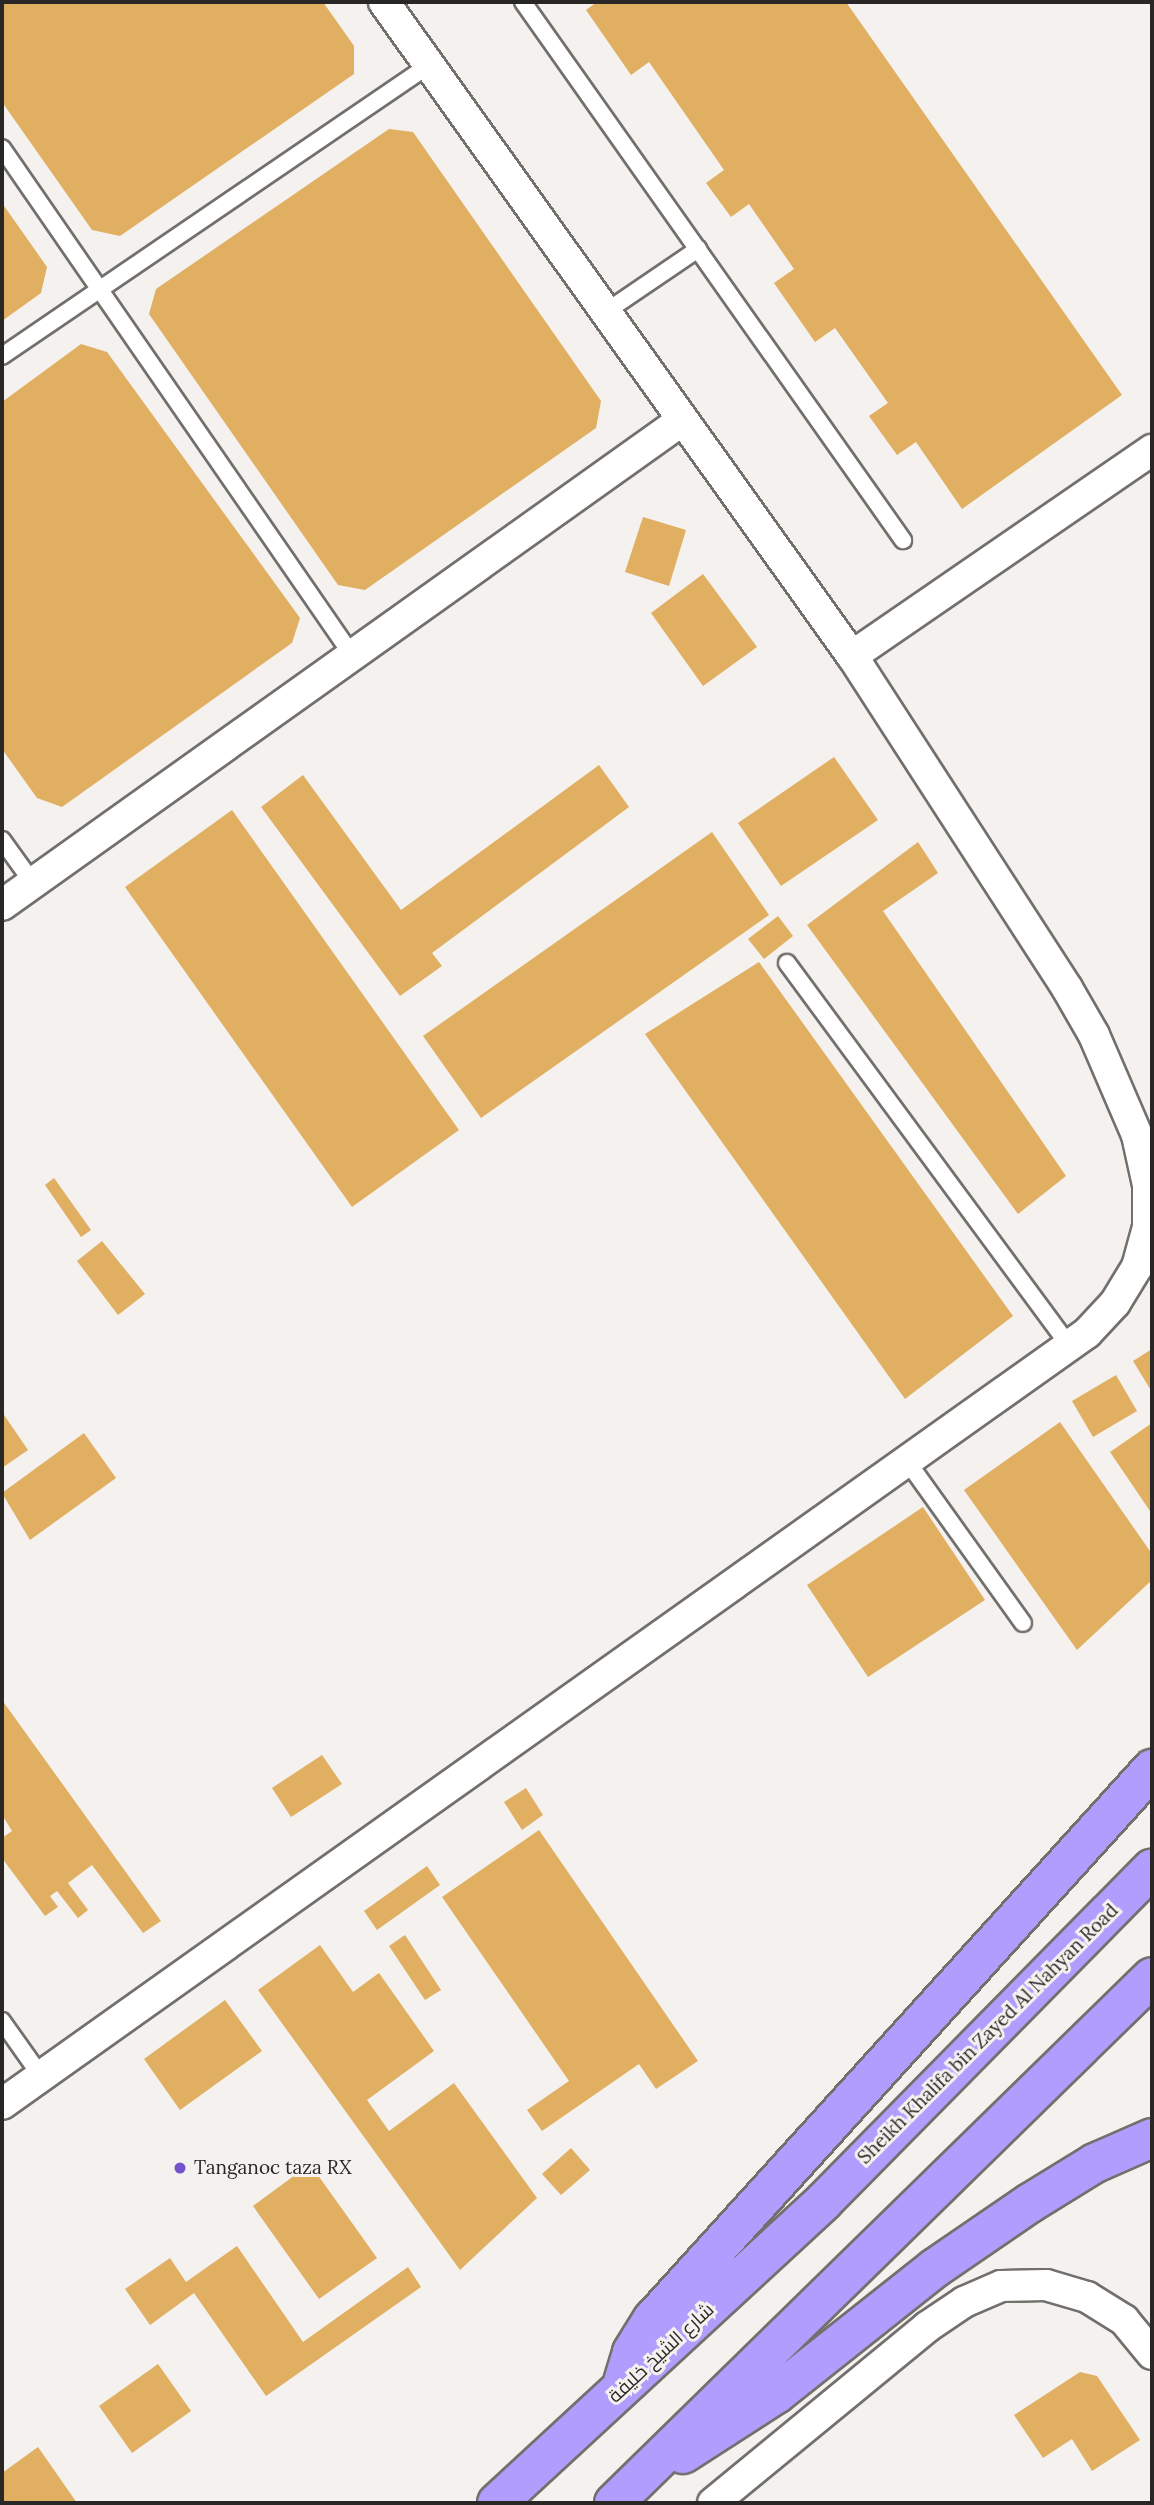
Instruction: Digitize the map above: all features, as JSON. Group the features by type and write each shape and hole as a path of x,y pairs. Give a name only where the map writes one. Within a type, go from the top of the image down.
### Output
{"highway":[{"path":"621,2390 632,2352 653,2319 1152,1769"},
{"name":"Sheikh Khalifa bin Zayed Al Nahyan Road","path":"824,2201 1152,1868"},
{"path":"614,2503 648,2474 1152,1977"},
{"path":"648,2474 719,2435 776,2394 935,2268 1030,2203 1095,2163 1152,2138"},
{"name":"شارع الشيخ خليفة","path":"497,2503 824,2201"}],"street":[{"path":"2,2104 1069,1346 1115,1303 1137,1267 1148,1227 1148,1185 1137,1135 1094,1035 1067,988 852,656 681,421 384,2"},
{"path":"2,905 681,421"},
{"path":"852,656 1152,450"},
{"path":"713,2503 927,2327 964,2302 1001,2287 1046,2285 1087,2297 1124,2320 1152,2354"}],"lane":[{"path":"523,2 903,540"},
{"path":"2,356 429,65"},
{"path":"2,148 352,655"},
{"path":"604,313 698,249"},
{"path":"2,840 33,883"},
{"path":"787,963 1069,1346"},
{"path":"906,1461 1023,1623"},
{"path":"2,2021 41,2076"}],"building":[{"path":"2,2 323,2 354,46 354,74 120,236 92,230 2,102"},
{"path":"597,2 846,2 1122,395 962,509 916,442 897,455 869,416 888,403 835,328 815,342 774,283 794,269 749,204 731,217 706,183 724,170 649,62 631,75 586,10"},
{"path":"389,129 413,132 601,401 596,428 365,590 338,585 149,314 156,289"},
{"path":"2,203 47,267 41,293 2,321"},
{"path":"81,344 107,352 300,618 292,643 62,807 37,798 2,749 2,402"},
{"path":"643,517 686,530 669,586 625,572"},
{"path":"703,574 757,647 703,686 651,613"},
{"path":"834,757 878,820 781,886 738,823"},
{"path":"599,765 629,807 432,953 442,966 400,996 261,807 303,775 401,910"},
{"path":"232,810 459,1130 352,1207 125,887"},
{"path":"712,832 769,915 481,1118 423,1036"},
{"path":"918,842 938,873 883,911 1066,1176 1018,1214 807,925"},
{"path":"778,916 793,936 764,959 748,939"},
{"path":"759,962 1013,1316 905,1399 645,1034"},
{"path":"54,1178 91,1230 81,1237 45,1185"},
{"path":"102,1241 145,1294 118,1315 77,1261"},
{"path":"1152,1349 1152,1392 1133,1361"},
{"path":"1116,1375 1137,1411 1093,1437 1072,1401"},
{"path":"2,1412 28,1450 2,1468"},
{"path":"1060,1422 1152,1554 1152,1580 1077,1650 964,1490"},
{"path":"1152,1423 1152,1514 1110,1452"},
{"path":"84,1433 116,1478 30,1540 2,1493"},
{"path":"923,1507 985,1600 868,1677 807,1585"},
{"path":"2,1700 161,1921 143,1933 92,1865 68,1883 88,1910 78,1918 57,1891 50,1896 58,1907 45,1916 2,1858 2,1838 12,1831 2,1815"},
{"path":"322,1755 342,1784 291,1817 272,1788"},
{"path":"526,1788 543,1815 522,1830 504,1802"},
{"path":"539,1830 698,2061 656,2089 639,2064 542,2131 527,2110 569,2081 442,1897"},
{"path":"427,1866 440,1885 377,1930 364,1911"},
{"path":"405,1935 441,1990 425,2000 389,1946"},
{"path":"320,1945 353,1992 379,1973 434,2051 367,2100 389,2131 454,2083 537,2198 460,2270 258,1990"},
{"path":"225,2000 262,2051 180,2110 144,2059"},
{"path":"571,2148 590,2170 561,2195 542,2174"},
{"path":"310,2164 377,2258 319,2299 253,2206"},
{"path":"237,2246 303,2342 408,2267 421,2287 266,2396 194,2293 150,2325 125,2289 170,2258 186,2282"},
{"path":"158,2364 191,2411 132,2453 99,2406"},
{"path":"1080,2372 1097,2376 1140,2440 1092,2471 1072,2439 1043,2458 1014,2415"},
{"path":"38,2447 77,2503 2,2503 2,2473"}],"place":[{"name":"Tanganoc taza RX","path":"180,2168"}]}
